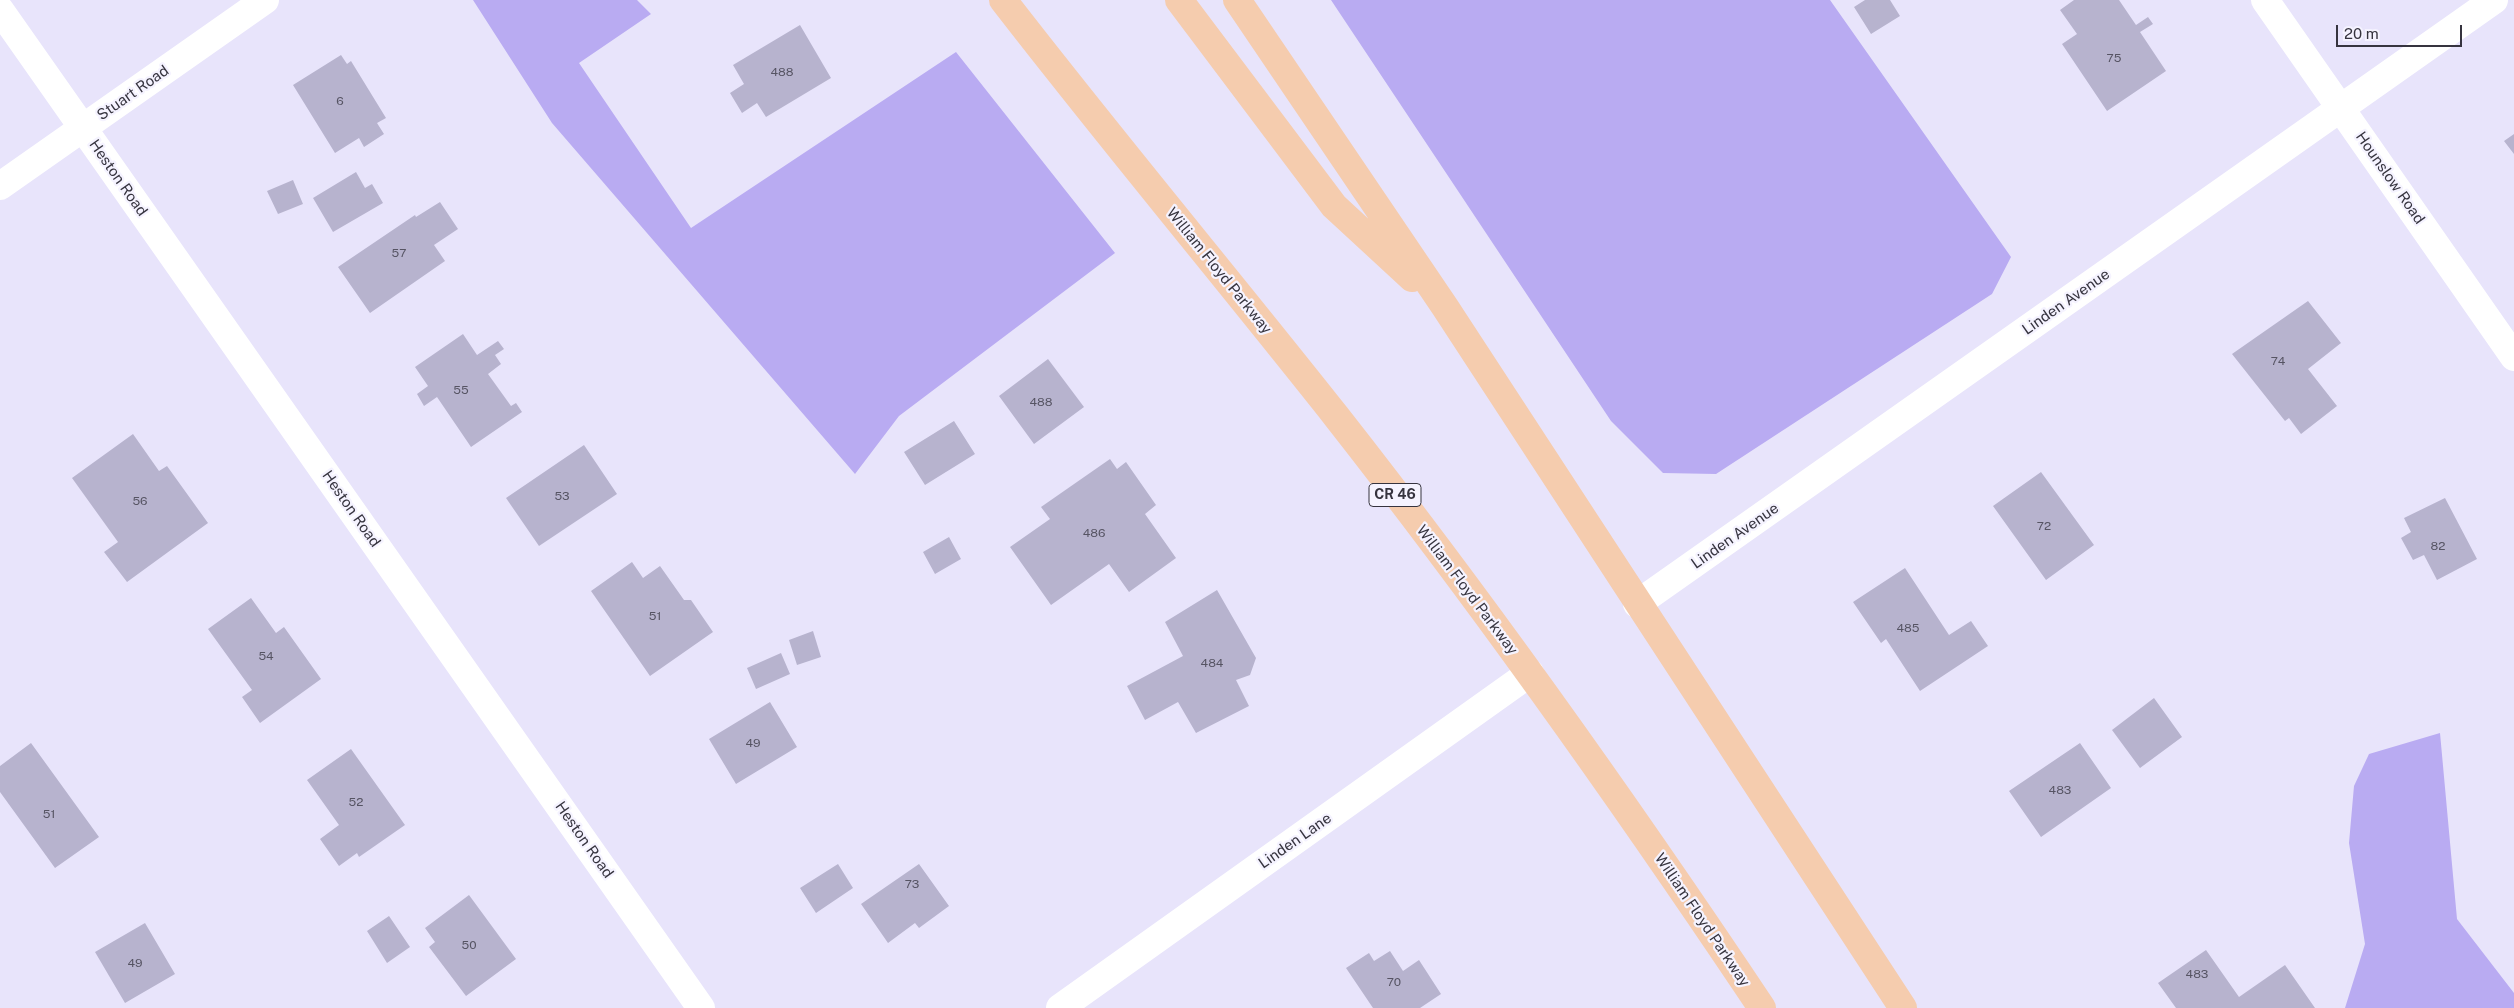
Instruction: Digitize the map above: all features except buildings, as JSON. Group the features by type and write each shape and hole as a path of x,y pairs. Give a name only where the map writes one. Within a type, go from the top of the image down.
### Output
{"highway":[{"name":"William Floyd Parkway","path":"1003,0 1337,418 1530,673 1762,1008"},
{"path":"1179,0 1334,206 1445,307"},
{"path":"1237,0 1445,307 1637,604 1903,1008"}],"street":[{"name":"Stuart Road","path":"0,186 265,0"},
{"name":"Hounslow Road","path":"2265,0 2514,357"},
{"name":"Linden Avenue","path":"1637,604 2494,0"},
{"name":"Heston Road","path":"0,10 701,1008"},
{"name":"Linden Lane","path":"1060,1008 1530,673"}],"shaded area":[{"path":"473,0 637,0 651,14 579,63 691,228 956,52 1115,253 899,416 855,474 552,123"},
{"path":"1331,0 1830,0 2011,257 1992,294 1716,474 1663,473 1611,421"},
{"path":"2440,733 2457,919 2514,993 2514,1008 2345,1008 2365,944 2349,843 2354,786 2369,754"}]}
